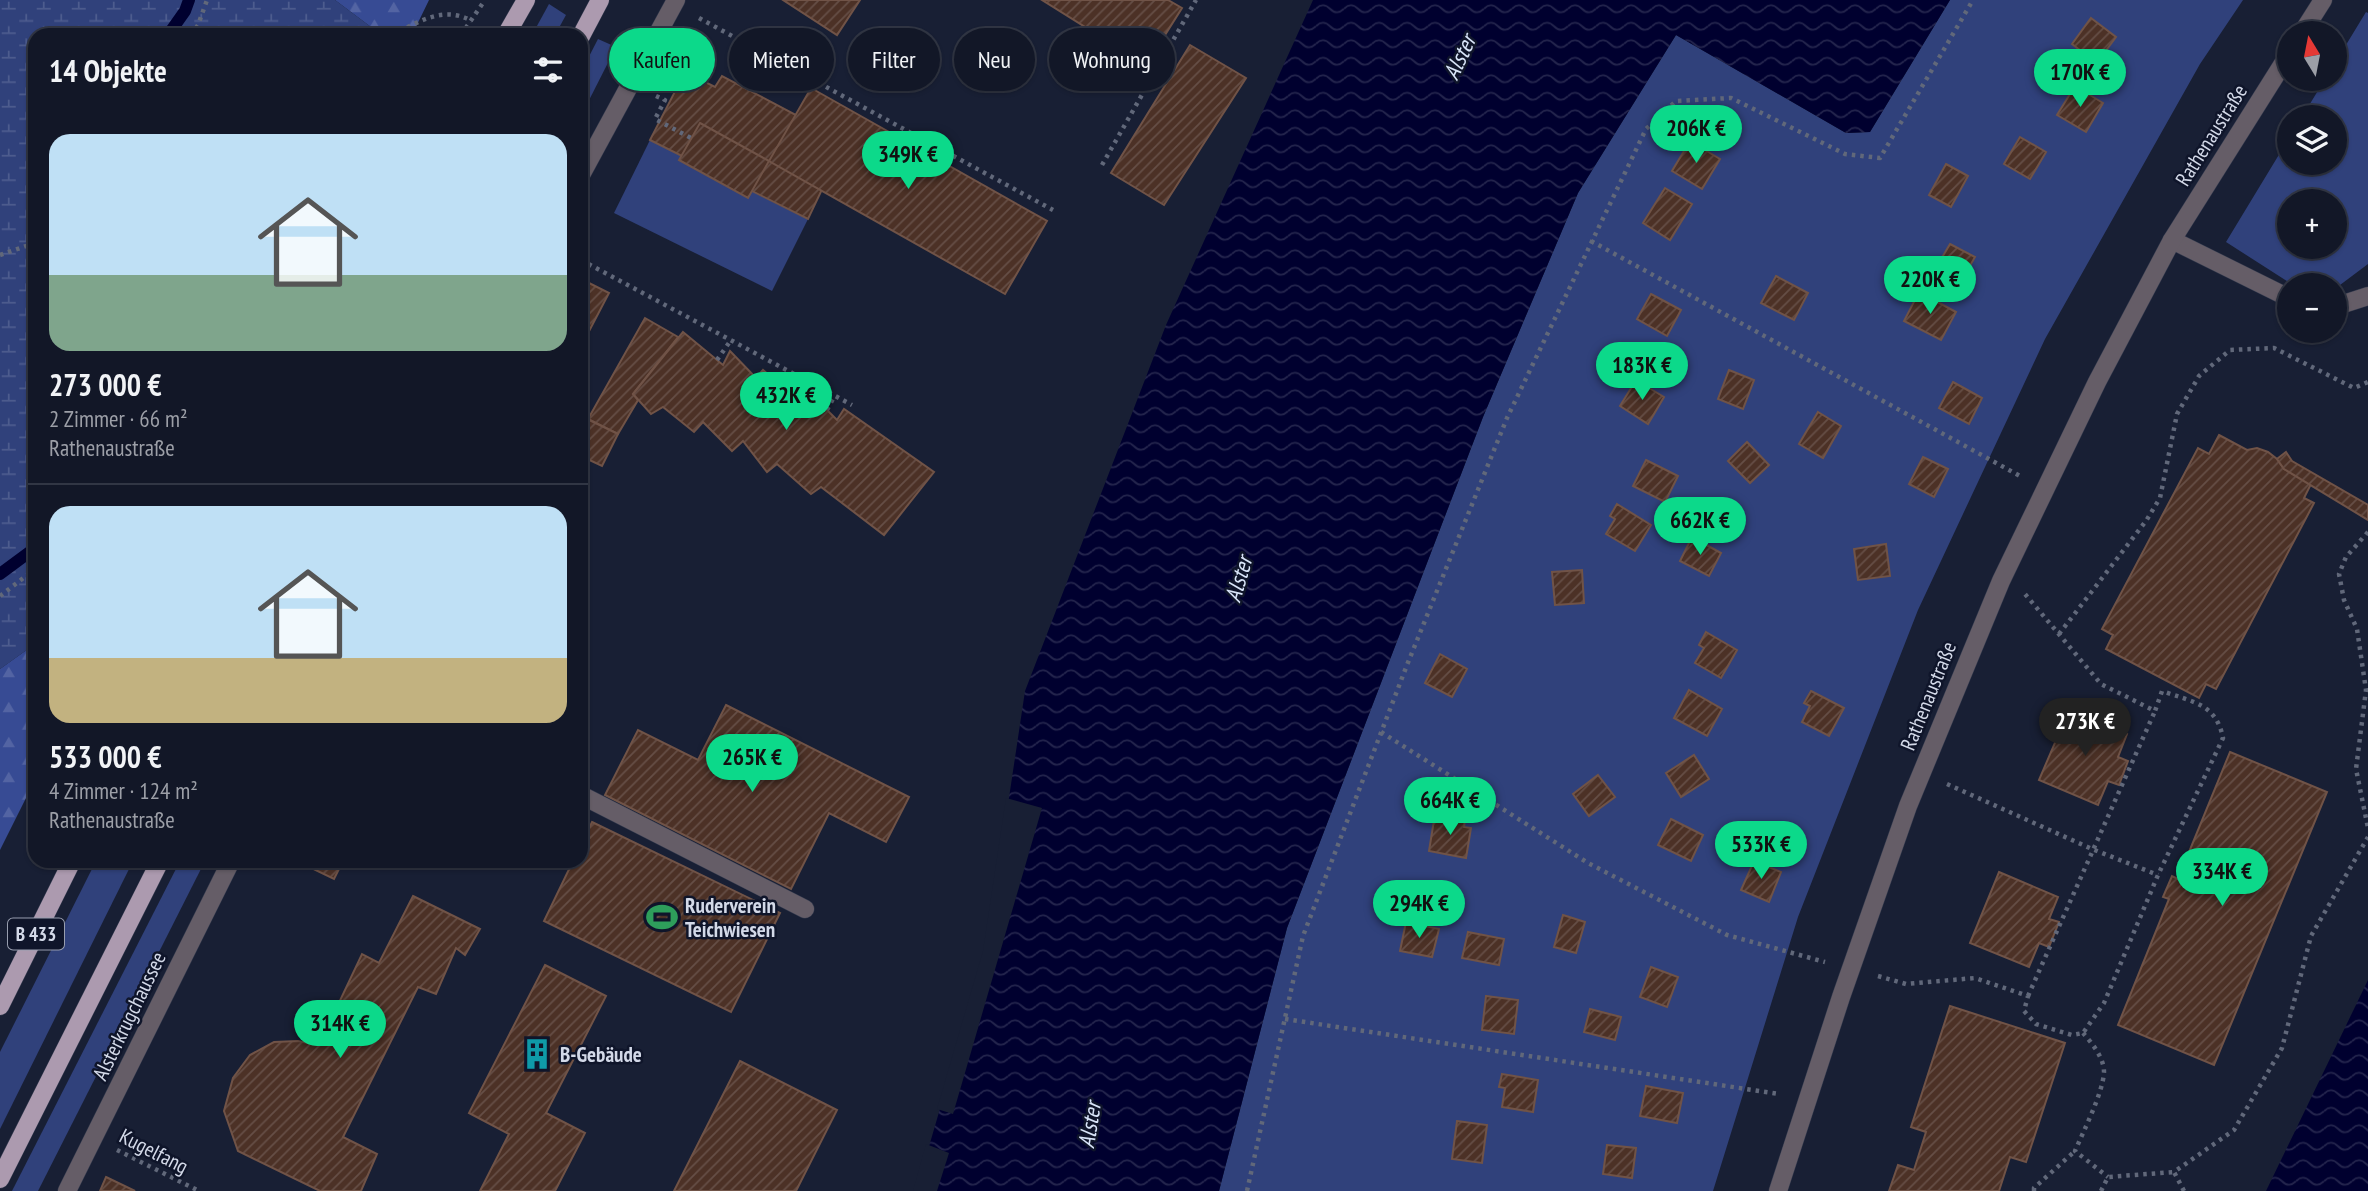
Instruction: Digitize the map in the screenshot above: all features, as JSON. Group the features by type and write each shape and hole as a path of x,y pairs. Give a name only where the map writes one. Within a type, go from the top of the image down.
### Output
{"main road":[{"path":"510,28 526,0"},
{"path":"585,28 600,0"},
{"name":"B 433","path":"0,1006 69,868"},
{"name":"Alsterkrugchaussee","path":"0,1179 156,868"}],"street":[{"path":"588,162 676,0"},
{"path":"2310,21 2323,0"},
{"name":"Rathenaustraße","path":"1778,1191 1807,1099 1921,773 2001,581 2097,382 2172,240 2277,73"},
{"path":"2172,240 2277,292"},
{"path":"2347,303 2368,296"},
{"path":"588,799 805,909"},
{"name":"Alsterkrugchaussee","path":"67,1191 229,868"}],"path":[{"path":"195,28 207,0"},
{"path":"466,28 485,0"},
{"path":"1175,36 1196,0"},
{"path":"1247,1191 1303,936 1507,418 1646,128 1676,101 1731,97 1845,154 1880,158 1973,0"},
{"path":"407,28 436,15 458,13 472,21"},
{"path":"692,14 1053,210"},
{"path":"1102,164 1143,91"},
{"path":"665,100 655,119 691,138"},
{"path":"1591,241 2046,491"},
{"path":"0,255 28,245"},
{"path":"588,264 852,405"},
{"path":"717,360 731,340"},
{"path":"2059,634 2161,498 2177,414 2199,376 2230,350 2274,348 2354,388 2368,382"},
{"path":"794,396 804,378"},
{"path":"827,410 835,396"},
{"path":"2368,532 2346,557 2339,574 2344,600 2357,629 2366,690 2356,769 2368,828"},
{"path":"0,596 28,574"},
{"path":"2048,621 2101,684 2155,712"},
{"path":"2162,691 2194,703 2210,710 2220,723 2223,738 2158,876 2104,1003 2083,1033 2072,1035 2036,1024 2024,1011 2028,996 2155,712 2162,691"},
{"path":"1381,733 1588,863 1727,935 1852,969"},
{"path":"1921,773 2158,876"},
{"path":"2075,1152 2108,1177 2174,1172 2234,1130 2282,1048 2311,936 2368,837"},
{"path":"1906,984 1975,978 2028,996"},
{"path":"1285,1019 1807,1099"},
{"path":"2034,1191 2034,1188 2075,1152 2096,1101 2104,1071 2094,1046 2083,1033"},
{"name":"Kugelfang","path":"94,1139 199,1191"},
{"path":"2174,1172 2184,1191"},
{"path":"2101,1191 2108,1177"}],"green space":[{"path":"0,0 335,0 370,28 28,28 28,649 0,669"},
{"path":"335,0 429,0 415,28 371,27"},
{"path":"1950,0 2243,0 2200,64 2045,339 1918,610 1798,917 1713,1191 1219,1191 1287,928 1483,417 1578,193 1676,35 1846,133 1870,132"},
{"path":"549,4 566,15 559,28 536,28"},
{"path":"2366,12 2368,13 2368,264 2347,280 2347,273 2277,275 2226,242 2277,158 2277,175 2347,175 2347,105 2309,105 2318,91 2347,91 2347,43"},
{"path":"598,39 609,44 609,61 588,102 588,58"},
{"path":"650,140 808,219 772,291 614,213"},
{"path":"28,649 28,794 0,850 0,669"},
{"path":"92,868 130,868 0,1129 0,1052"},
{"path":"176,868 201,868 38,1191 12,1191"}],"water":[{"name":"Alster","path":"1313,0 1950,0 1870,132 1846,133 1676,35 1578,193 1483,417 1287,928 1219,1191 916,1191 986,951 1025,691 1166,325"},
{"path":"2368,980 2368,1191 2266,1191"}],"pier":[{"path":"1006,798 1042,808 953,1114 937,1109 983,951"},
{"path":"926,1144 949,1153 937,1191 913,1191"}],"building":[{"path":"783,0 860,0 837,35 834,28 826,28"},
{"path":"1042,0 1168,0 1182,8 1169,28 1087,28"},
{"path":"2091,18 2116,37 2105,52 2111,56 2102,67 2072,44"},
{"path":"1190,45 1246,78 1164,205 1111,173 1162,91 1175,91 1175,69"},
{"path":"722,76 729,80 729,91 750,91 845,141 808,219 650,140 675,91 715,91"},
{"path":"2075,86 2103,103 2086,132 2057,115"},
{"path":"809,91 816,91 1047,221 1005,294 769,161"},
{"path":"700,123 769,161 748,198 679,160"},
{"path":"2020,137 2046,152 2030,179 2004,164"},
{"path":"1690,141 1720,159 1702,189 1672,171"},
{"path":"1946,164 1968,176 1951,207 1929,195"},
{"path":"1665,188 1692,204 1670,240 1643,223"},
{"path":"1950,244 1975,257 1959,285 1934,271"},
{"path":"1776,276 1808,293 1794,320 1761,303"},
{"path":"588,282 609,293 588,333"},
{"path":"1919,292 1956,312 1941,340 1904,321"},
{"path":"1651,294 1681,310 1667,336 1637,319"},
{"path":"645,318 678,337 633,394 638,400 618,434 588,419"},
{"path":"683,332 723,365 730,351 756,378 763,370 801,403 811,394 837,420 844,409 934,472 884,535 821,487 811,494 777,464 767,472 743,441 732,451 703,422 694,432 663,407 651,414 633,394"},
{"path":"1729,370 1754,380 1743,409 1718,399"},
{"path":"1636,380 1664,397 1648,424 1620,406"},
{"path":"1953,382 1982,398 1969,424 1939,408"},
{"path":"1818,412 1841,426 1823,458 1799,444"},
{"path":"588,419 618,434 602,466 588,459"},
{"path":"2219,435 2247,450 2257,448 2268,452 2284,469 2311,484 2304,498 2314,503 2216,689 2206,684 2199,698 2106,649 2113,635 2102,629 2198,448 2209,454"},
{"path":"1747,442 1769,465 1750,483 1728,461"},
{"path":"2286,452 2292,461 2368,505 2368,520 2284,469 2277,459"},
{"path":"1923,457 1948,469 1934,497 1909,484"},
{"path":"1646,460 1678,476 1665,502 1633,486"},
{"path":"1617,504 1651,525 1635,551 1606,534 1615,519 1610,516"},
{"path":"1692,537 1721,553 1709,576 1680,561"},
{"path":"1886,544 1890,576 1858,580 1854,549"},
{"path":"1582,570 1584,603 1555,605 1552,572"},
{"path":"1706,632 1737,650 1721,678 1695,663 1704,648 1699,645"},
{"path":"1440,654 1467,669 1452,697 1425,683"},
{"path":"1689,690 1722,709 1707,736 1674,718"},
{"path":"1811,691 1844,708 1829,736 1802,722 1810,706 1804,703"},
{"path":"726,705 909,797 886,842 829,813 791,889 605,795 638,730 698,760"},
{"path":"2069,710 2127,734 2118,757 2128,761 2119,785 2108,781 2098,805 2039,780"},
{"path":"2230,752 2327,792 2214,1065 2118,1025 2169,899 2163,897 2172,876 2178,879"},
{"path":"1694,755 1709,779 1681,797 1666,773"},
{"path":"1598,775 1615,797 1589,816 1573,794"},
{"path":"1435,814 1465,820 1464,827 1471,828 1466,858 1429,851"},
{"path":"1671,819 1703,835 1691,861 1658,845"},
{"name":"Ruderverein Teichwiesen","path":"592,822 780,913 731,1012 544,921 570,868 588,868 588,830"},
{"path":"1754,861 1781,872 1769,902 1741,890"},
{"path":"311,868 340,868 334,879"},
{"path":"1999,872 2058,897 2049,919 2059,922 2049,947 2039,943 2029,967 1970,943"},
{"path":"413,896 480,929 465,955 456,948 436,994 418,987 343,1137 377,1154 361,1191 320,1191 238,1151 224,1111 233,1078 250,1055 274,1042 298,1041 319,1045 362,954 379,963"},
{"path":"1563,915 1585,922 1576,953 1554,947"},
{"path":"1406,922 1439,929 1432,957 1400,951"},
{"path":"1468,932 1504,939 1499,965 1462,958"},
{"name":"B-Gebäude","path":"545,965 606,996 546,1113 585,1133 555,1191 480,1191 509,1134 469,1113"},
{"path":"1651,967 1678,977 1667,1007 1640,997"},
{"path":"1486,996 1518,1000 1514,1034 1482,1030"},
{"path":"1950,1006 2065,1043 2026,1162 2010,1157 1999,1191 1889,1191 1898,1165 1914,1170 1926,1132 1911,1127"},
{"path":"1590,1009 1621,1017 1615,1040 1584,1032"},
{"path":"740,1061 837,1110 796,1191 674,1191"},
{"path":"1502,1074 1538,1080 1533,1112 1502,1107 1505,1088 1499,1087"},
{"path":"1646,1086 1683,1093 1677,1123 1640,1116"},
{"path":"1457,1121 1487,1125 1482,1163 1452,1159"},
{"path":"1607,1145 1636,1148 1632,1178 1603,1174"},
{"path":"106,1177 135,1191 100,1191"}],"waterway":[{"path":"173,28 189,0"},
{"path":"0,574 28,553"}],"place":[{"name":"Ruderverein Teichwiesen","path":"662,917"},
{"name":"B-Gebäude","path":"537,1054"}]}
